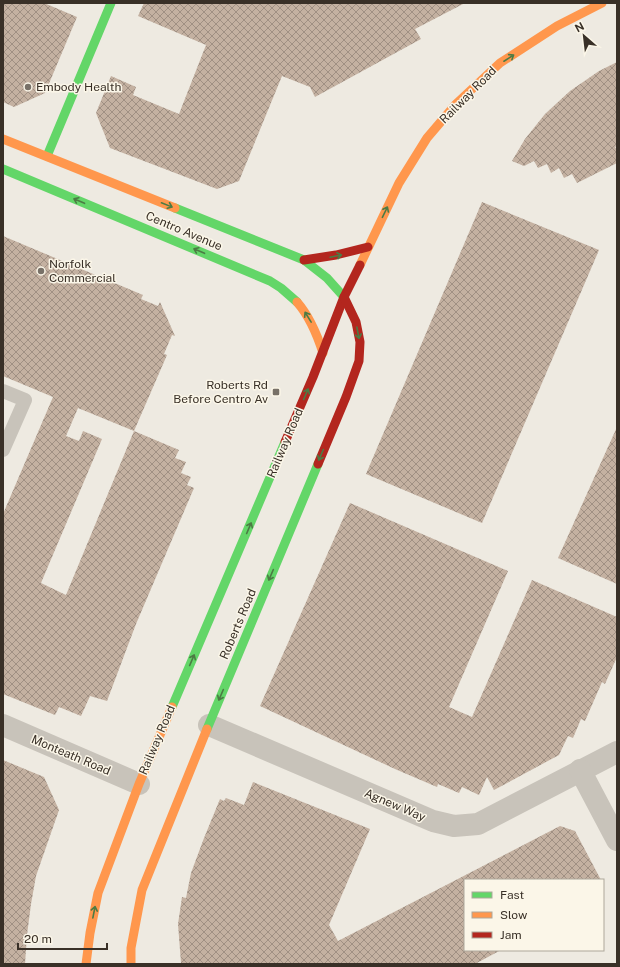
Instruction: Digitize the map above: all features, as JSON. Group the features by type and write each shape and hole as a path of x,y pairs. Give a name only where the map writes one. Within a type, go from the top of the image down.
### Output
{"main road":[{"path":"47,156 111,3"},
{"name":"Railway Road","path":"86,964 90,933 98,893 139,784 272,474 344,297 399,183 428,138 456,104 500,63 557,26 602,3"},
{"name":"Centro Avenue","path":"3,139 304,260 327,278 344,297"},
{"name":"Centro Avenue","path":"3,169 270,281 296,300 305,312 313,325 322,353"},
{"name":"Centro Avenue","path":"304,260 338,256 368,247"},
{"name":"Roberts Road","path":"131,964 131,948 142,890 343,404 359,361 360,342 356,322 344,297"}],"street":[{"name":"Monteath Road","path":"3,725 139,784"},
{"name":"Agnew Way","path":"209,725 433,821 454,826 478,824 580,770"},
{"path":"617,752 580,770 617,840"}],"lane":[{"path":"3,391 25,400 3,450"}],"building":[{"path":"3,3 44,3 77,17 45,93 14,107 3,102"},
{"path":"144,3 465,3 415,29 421,39 315,97 310,87 282,76 239,181 217,189 110,148 96,113 111,76 136,87 133,95 179,114 206,45 138,16"},
{"path":"617,62 617,146 615,147 617,150 617,163 577,183 572,174 564,178 559,168 551,173 547,164 538,168 534,161 524,166 512,161 525,139 545,114 570,91 599,71"},
{"path":"482,202 599,250 482,523 366,474"},
{"path":"3,236 143,295 141,299 158,306 160,302 175,336 172,335 164,354 167,355 134,431 179,450 175,458 186,462 181,473 191,477 187,485 194,488 136,624 107,701 90,696 81,716 59,707 55,715 3,694 3,514 53,397 3,376","holes":["78,408 134,431 66,595 41,583 102,439 83,431 79,441 66,436"]},
{"path":"617,427 617,584 558,558"},
{"path":"350,503 508,571 449,707 472,717 532,580 617,617 617,657 605,684 602,682 585,721 581,719 573,738 568,736 559,755 494,790 487,777 479,795 462,787 459,793 438,784 437,787 395,769 260,706"},
{"path":"3,760 44,777 59,810 36,876 27,935 25,964 3,964"},
{"path":"253,782 370,829 329,925 338,941 560,826 575,831 600,879 464,879 464,951 499,951 475,964 178,964 181,963 178,924 182,897 186,898 191,873 220,799 224,801 226,798 244,805"}],"traffic: fast":[{"path":"47,156 111,3"},
{"path":"3,169 270,281 281,288 297,302"},
{"path":"175,208 304,260 327,278 344,297"},
{"path":"172,707 285,442"},
{"path":"207,729 318,464"}],"traffic: slow":[{"path":"360,265 399,183 427,138 456,104 500,63 557,26 602,3"},
{"path":"3,139 175,208"},
{"path":"297,302 313,326 323,353"},
{"path":"86,964 90,933 98,893 139,784 172,707"},
{"path":"131,964 131,948 142,890 207,729"}],"traffic: jam":[{"path":"304,260 336,255 368,247"},
{"path":"285,442 313,377 344,297 360,265"},
{"path":"318,464 346,397 359,361 360,342 356,322 344,297"}],"place":[{"name":"Embody Health","path":"28,87"},
{"name":"Norfolk Commercial","path":"41,271"},
{"name":"Roberts Rd Before Centro Av","path":"276,392"}]}
